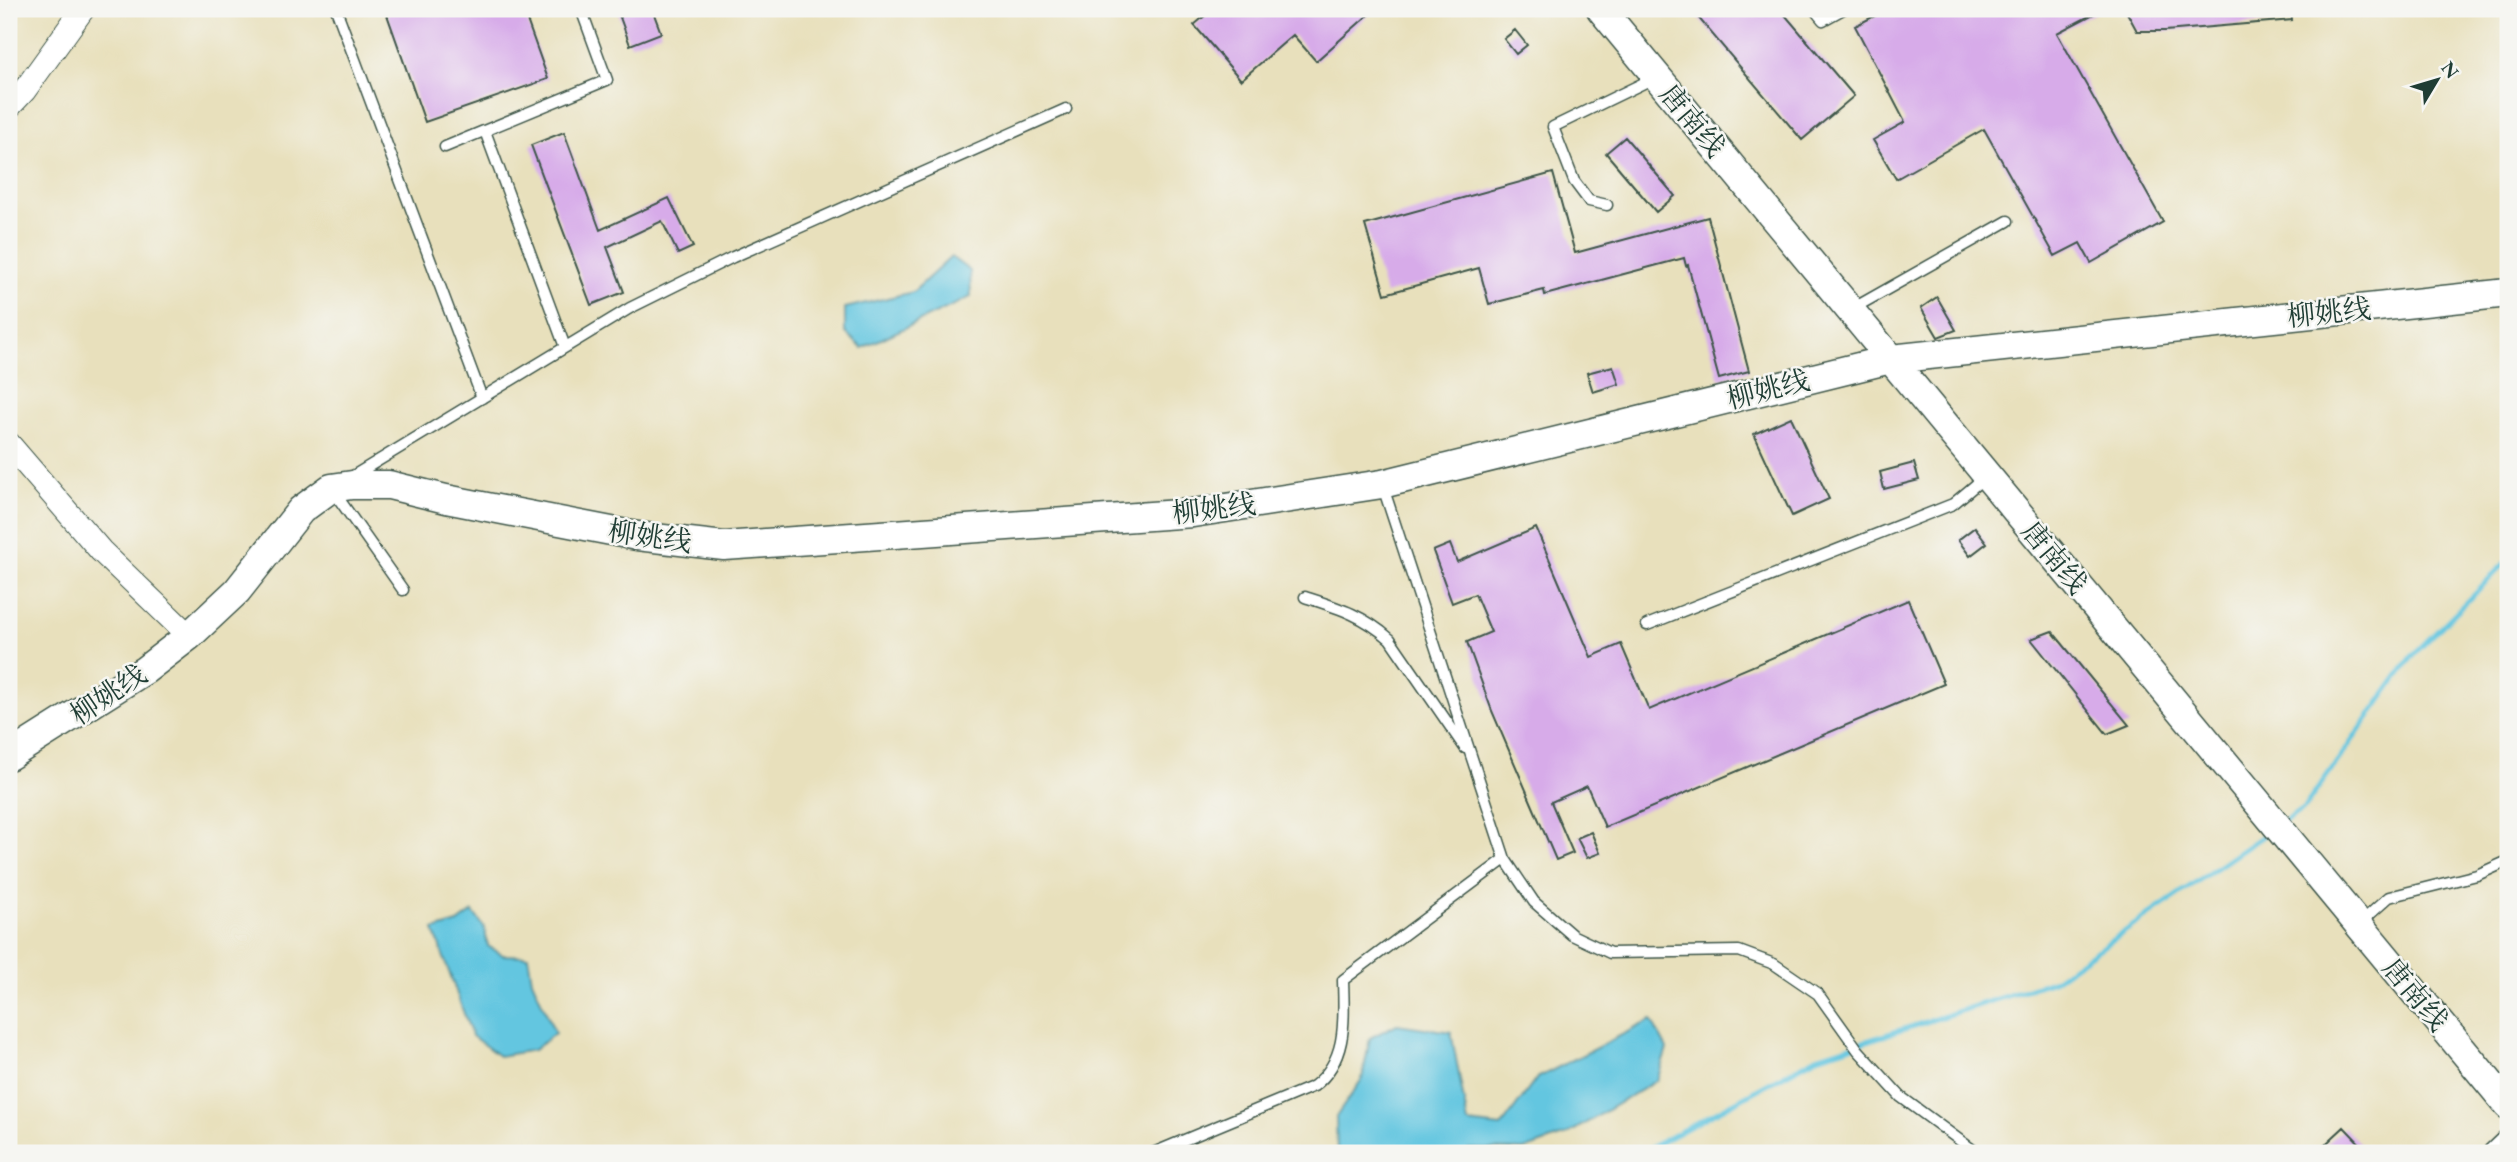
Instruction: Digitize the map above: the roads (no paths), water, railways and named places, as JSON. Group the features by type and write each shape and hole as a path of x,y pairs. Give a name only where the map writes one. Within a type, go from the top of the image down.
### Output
{"street":[{"path":"9,107 24,91 83,9"},
{"name":"唐南线","path":"1601,9 2508,1105"},
{"name":"柳姚线","path":"9,756 145,670 189,636 237,591 301,510 331,488 389,485 446,499 637,536 724,546 1193,513 1382,484 1891,359 2508,293"},
{"path":"9,444 101,551 189,636"}],"lane":[{"path":"336,9 482,398"},
{"path":"445,147 607,80 580,9"},
{"path":"1814,9 1823,20 1843,9"},
{"path":"1607,205 1589,201 1574,181 1553,127 1657,77"},
{"path":"403,590 331,488 630,308 733,257 1066,108"},
{"path":"485,131 565,347"},
{"path":"1850,310 2008,221"},
{"path":"1647,625 1952,504 1987,475"},
{"path":"1382,484 1505,859 1534,902 1572,935 1610,953 1739,951 1774,964 1818,994 1858,1050 1901,1097 1977,1153"},
{"path":"1305,597 1354,613 1374,624 1390,639 1472,759"},
{"path":"1153,1153 1314,1086 1327,1076 1338,1056 1344,1021 1343,980 1505,859"},
{"path":"2358,924 2389,897 2477,875 2508,861"},
{"path":"2486,1153 2508,1132"}],"water":[{"path":"951,257 970,271 971,297 862,348 845,332 845,308 913,292"},
{"path":"473,912 484,927 488,946 503,955 528,956 532,980 555,1033 534,1050 499,1056 472,1036 434,930 458,923"},
{"path":"1651,1020 1667,1049 1657,1080 1566,1135 1524,1150 1337,1153 1336,1117 1362,1079 1370,1038 1397,1024 1451,1032 1468,1123 1501,1127 1537,1078"}],"waterway":[{"path":"2284,822 2304,808 2414,654 2508,560"},
{"path":"1641,1153 1817,1057 2053,981 2270,831"}]}
